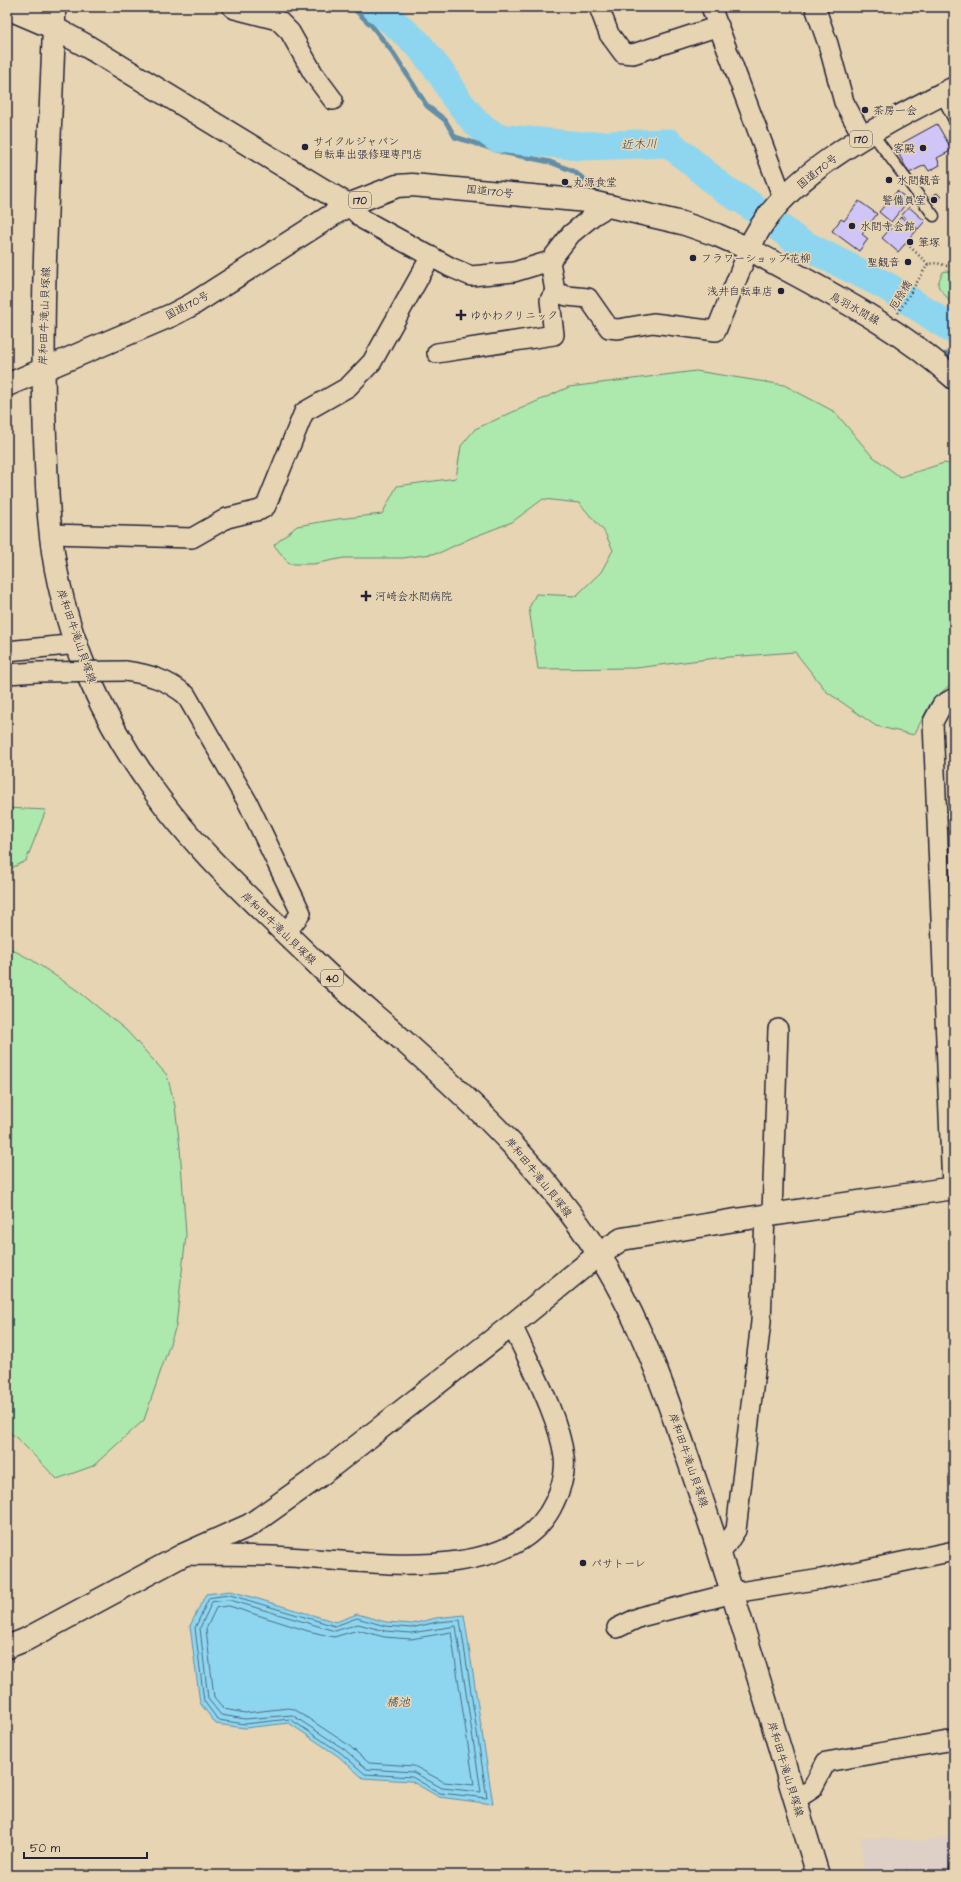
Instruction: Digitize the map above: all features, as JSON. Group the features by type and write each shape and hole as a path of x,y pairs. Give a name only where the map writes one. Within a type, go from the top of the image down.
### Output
{"main road":[{"path":"7,8 54,18 85,45 348,205"},
{"name":"岸和田牛滝山貝塚線","path":"54,18 42,370 51,534 59,583 85,666 108,714 142,775 211,859 318,965 405,1042 506,1136 526,1158 599,1254 637,1325 662,1380 721,1553 818,1875"},
{"name":"国道170号","path":"7,385 172,315 193,304 348,205 397,186 431,185 587,201 611,205 751,243 780,202 832,157 867,135 948,92"},
{"name":"鳥羽水間線","path":"751,243 889,327 925,352 954,378"},
{"path":"7,1647 25,1640 183,1555 250,1525 319,1476 512,1325 599,1254 622,1239 768,1215 953,1188"}],"street":[{"path":"232,7 235,10 278,20 290,32 313,73 333,100"},
{"path":"599,7 609,34 623,53 633,54 719,26"},
{"path":"711,7 719,26 780,202"},
{"path":"815,7 828,44 844,102 867,135"},
{"path":"348,205 364,220 470,276 514,272 550,261 571,234 594,215 611,205"},
{"path":"555,292 567,296 588,298 609,328 618,329 653,324 716,331 751,243"},
{"path":"51,534 192,538 227,518 260,510 266,506 304,412 348,387 372,362 431,256"},
{"path":"437,353 554,335 550,300 555,292 550,261"},
{"path":"7,652 78,644"},
{"path":"7,674 37,672 125,671 144,673 172,684 186,695 248,803 300,913 286,933"},
{"path":"953,1188 933,722 942,705 954,698"},
{"path":"721,1553 736,1530 761,1322 778,1029"},
{"path":"183,1555 288,1556 401,1564 467,1561 492,1555 518,1544 548,1515 562,1486 565,1458 558,1426 512,1325"},
{"path":"617,1628 640,1617 733,1593 821,1579 954,1551"},
{"path":"795,1800 812,1789 826,1762 954,1740"}],"lane":[{"path":"948,92 954,120"},
{"path":"867,135 934,216"}],"path":[{"path":"907,244 928,264 937,263 954,268"},
{"name":"厄除橋","path":"894,319 928,264"},
{"path":"896,1875 909,1870 912,1875"},
{"path":"937,1875 944,1873 945,1875"}],"shaded area":[{"path":"954,1747 954,1875 865,1875 860,1837 927,1841 948,1837 950,1822 949,1748"}],"green space":[{"path":"947,271 953,275 951,284 954,289 954,310 938,285 943,272"},
{"path":"696,371 784,385 835,412 871,455 900,477 944,463 954,465 954,681 931,702 914,735 876,726 827,692 795,652 716,658 636,668 538,669 529,608 536,594 576,596 601,572 613,550 604,531 579,503 543,499 512,522 471,538 439,553 403,558 344,558 313,564 289,564 274,545 297,526 382,514 397,486 456,478 461,446 475,429 569,387"},
{"path":"7,808 46,810 26,861 7,870"},
{"path":"7,947 32,960 78,991 126,1030 167,1075 175,1106 180,1148 186,1235 176,1326 144,1420 93,1466 57,1479 20,1441 7,1430"}],"water":[{"name":"橘池","path":"231,1591 336,1622 357,1614 386,1622 412,1624 436,1618 464,1615 493,1804 439,1797 411,1781 363,1778 338,1756 289,1723 245,1728 216,1724 200,1703 190,1626 206,1594"}],"building":[{"name":"客殿","path":"937,124 952,150 937,158 940,165 929,171 925,165 909,173 895,147"},
{"path":"897,191 909,200 891,222 879,212"},
{"name":"警備員室","path":"937,193 941,197 933,202 930,197"},
{"name":"水間寺会館","path":"859,201 877,214 862,234 868,239 859,251 832,231 841,219 844,221"},
{"path":"909,207 925,221 918,229 902,215"},
{"path":"901,217 917,230 898,252 882,238"},
{"path":"954,1830 954,1875 949,1875 952,1839"}],"waterway":[{"path":"352,7 372,26 394,54 427,106 445,120 455,137 506,153 550,162 573,171 597,189"},
{"name":"近木川","path":"376,7 418,44 443,76 455,97 476,123 497,138 581,146 669,143 725,190 746,202 797,241 888,287 954,330"},
{"path":"946,354 954,358"}],"place":[{"name":"茶房一会","path":"865,110"},
{"name":"サイクルジャパン 自転車出張修理専門店","path":"305,147"},
{"name":"客殿","path":"923,148"},
{"name":"水間観音","path":"889,180"},
{"name":"丸源食堂","path":"565,182"},
{"name":"警備員室","path":"934,200"},
{"name":"水間寺会館","path":"852,226"},
{"name":"筆塚","path":"910,242"},
{"name":"フラワーショップ花柳","path":"693,258"},
{"name":"聖観音","path":"908,262"},
{"name":"浅井自転車店","path":"781,291"},
{"name":"ゆかわクリニック","path":"461,315"},
{"name":"河崎会水間病院","path":"366,596"},
{"name":"パサトーレ","path":"583,1563"}]}
